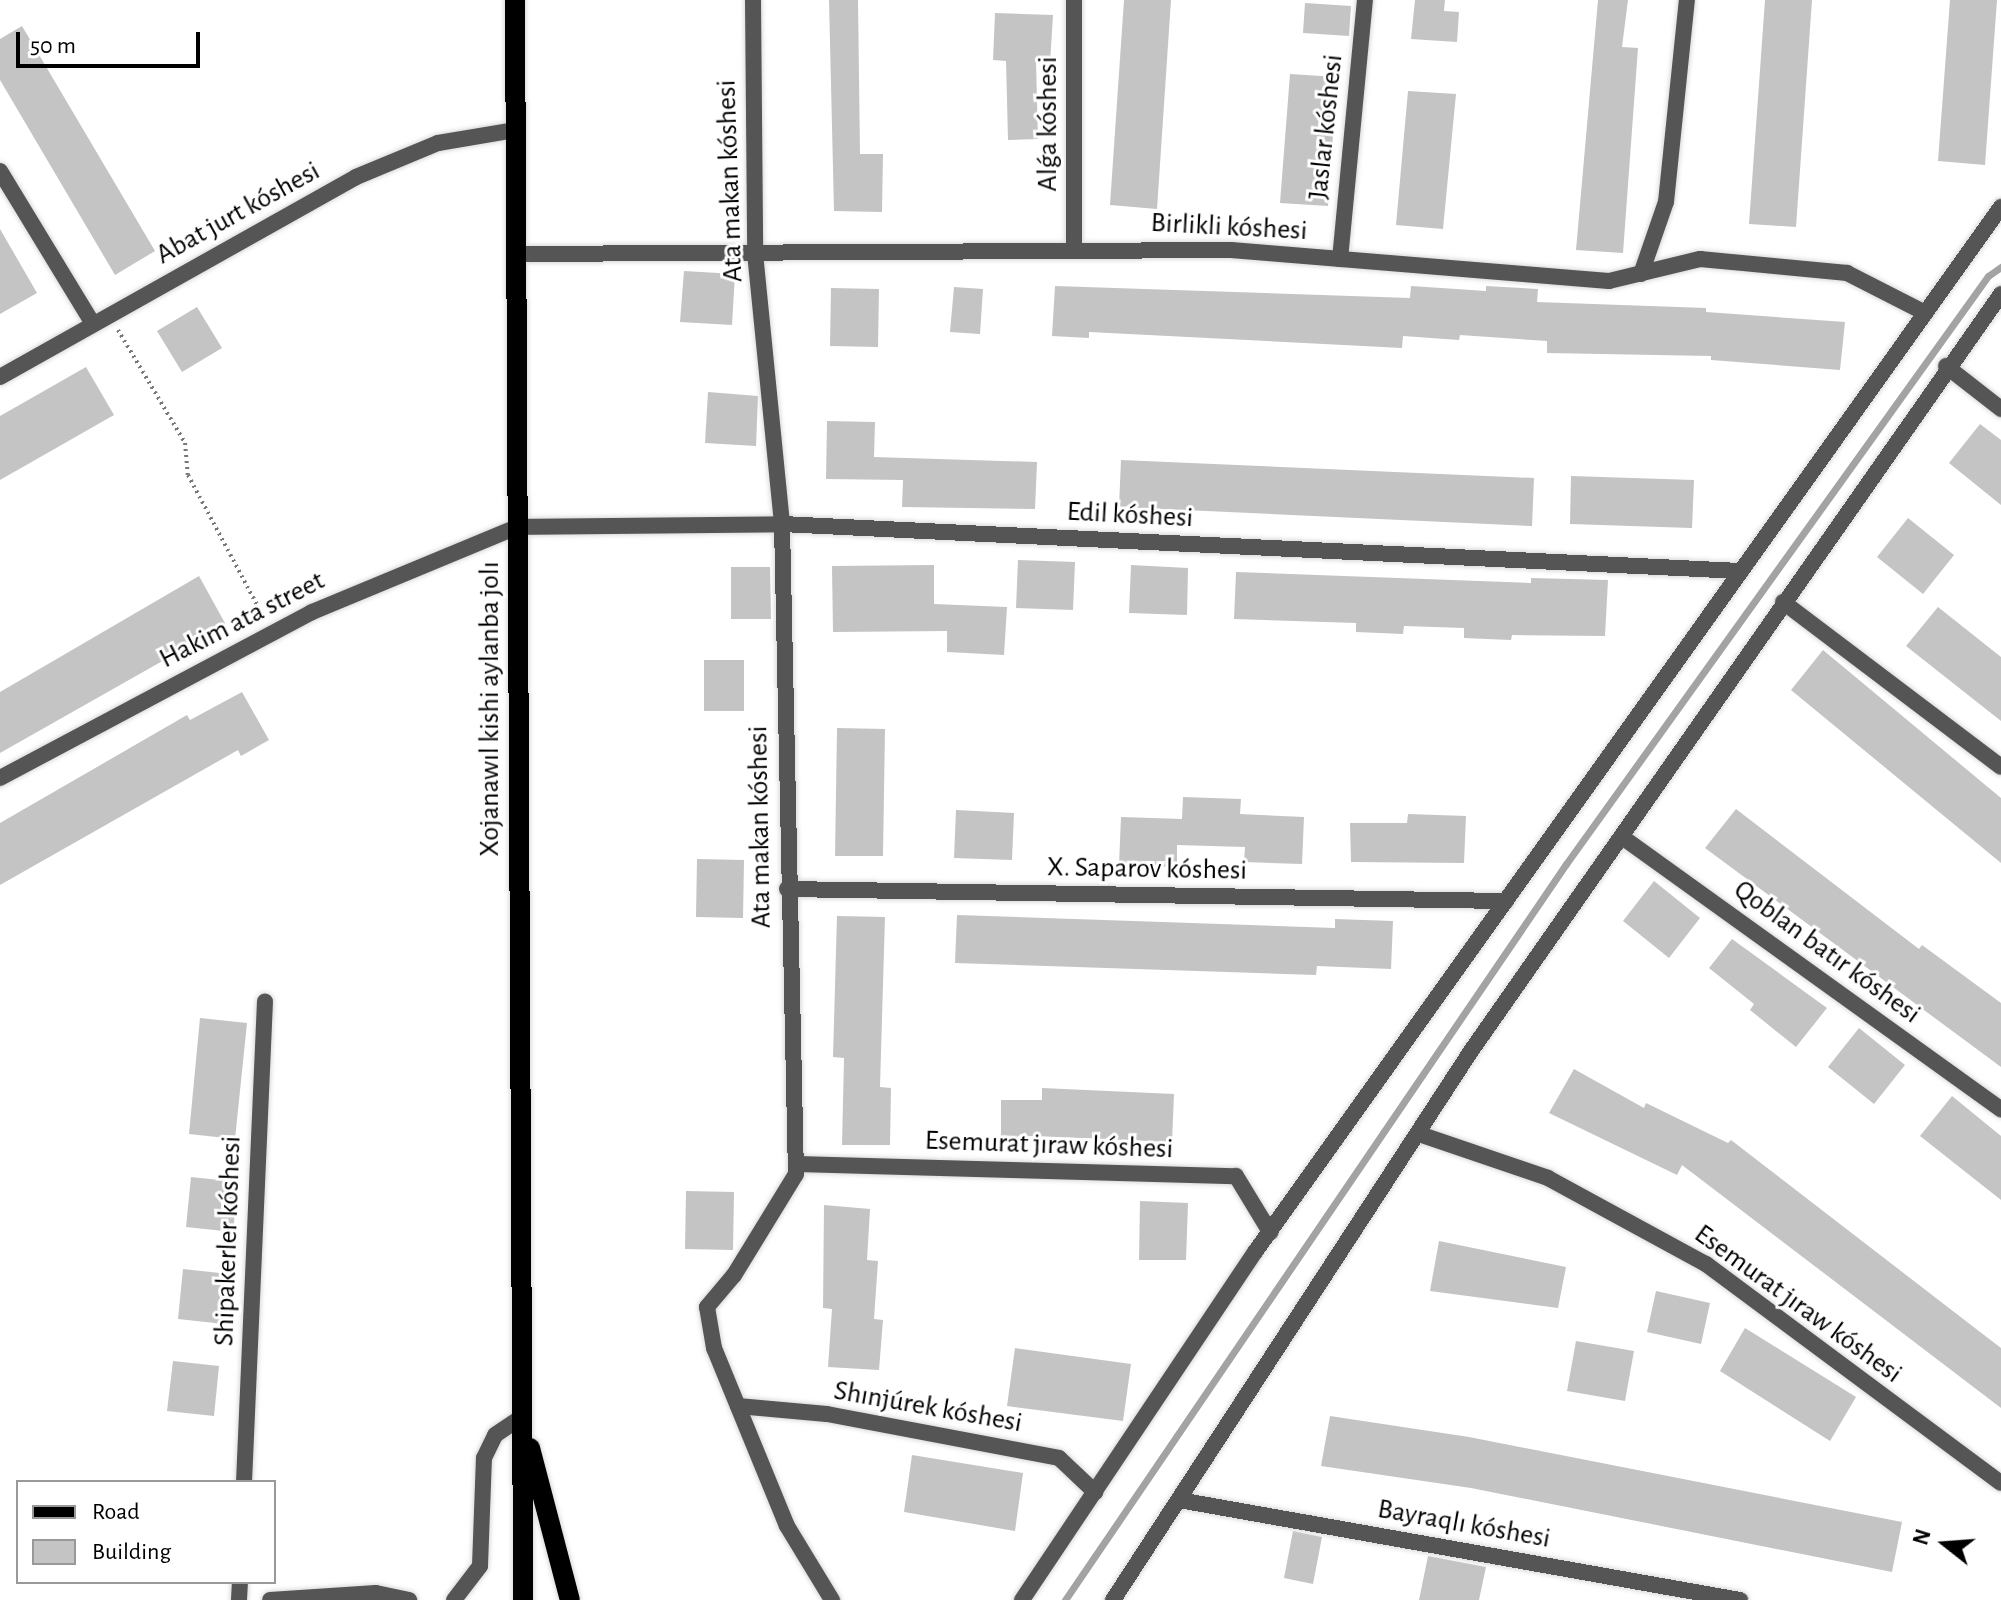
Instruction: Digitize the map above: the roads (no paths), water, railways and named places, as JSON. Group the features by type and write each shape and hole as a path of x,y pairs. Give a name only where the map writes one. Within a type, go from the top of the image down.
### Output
{"main road":[{"name":"Xojanawıl kishi aylanba jolı","path":"515,0 523,1600"},
{"name":"Xojanawıl kishi aylanba jolı","path":"522,1417 570,1600"}],"street":[{"name":"Ata makan kóshesi","path":"753,0 755,253 782,524 787,889 796,1174 734,1275 707,1307 714,1348 787,1526 832,1600"},
{"name":"Alǵa kóshesi","path":"1074,0 1074,247"},
{"name":"Jaslar kóshesi","path":"1340,259 1365,0"},
{"path":"1641,274 1666,202 1687,0"},
{"name":"Abat jurt kóshesi","path":"0,377 356,177 438,143 516,130"},
{"path":"0,171 93,324"},
{"path":"1022,1600 1270,1232 2001,206"},
{"name":"Birlikli kóshesi","path":"516,254 1074,247 1231,250 1609,281 1700,259 1847,273 1925,313"},
{"path":"1113,1600 1471,1051 1946,366 2001,294"},
{"path":"1946,366 2001,409"},
{"name":"Edil kóshesi","path":"517,527 782,524 1741,571"},
{"name":"Hakim ata street","path":"0,778 271,632 430,559 517,527"},
{"path":"1783,602 2001,767"},
{"name":"Qoblan batır kóshesi","path":"1622,837 2001,1109"},
{"name":"X. Saparov kóshesi","path":"787,889 1506,901"},
{"name":"Shipakerler kóshesi","path":"244,1480 265,1001"},
{"name":"Esemurat jıraw kóshesi","path":"1419,1134 1548,1178 1706,1264 2001,1483"},
{"name":"Esemurat jıraw kóshesi","path":"796,1164 1236,1176 1270,1232"},
{"name":"Shınjúrek kóshesi","path":"738,1406 827,1414 1059,1458 1095,1492"},
{"path":"454,1600 480,1566 484,1458 495,1435 522,1417"},
{"name":"Bayraqlı kóshesi","path":"1179,1500 1740,1600"},
{"path":"270,1600 376,1593 409,1600"}],"waterway":[{"path":"1065,1600 1566,864 1988,276 2001,267"}]}
